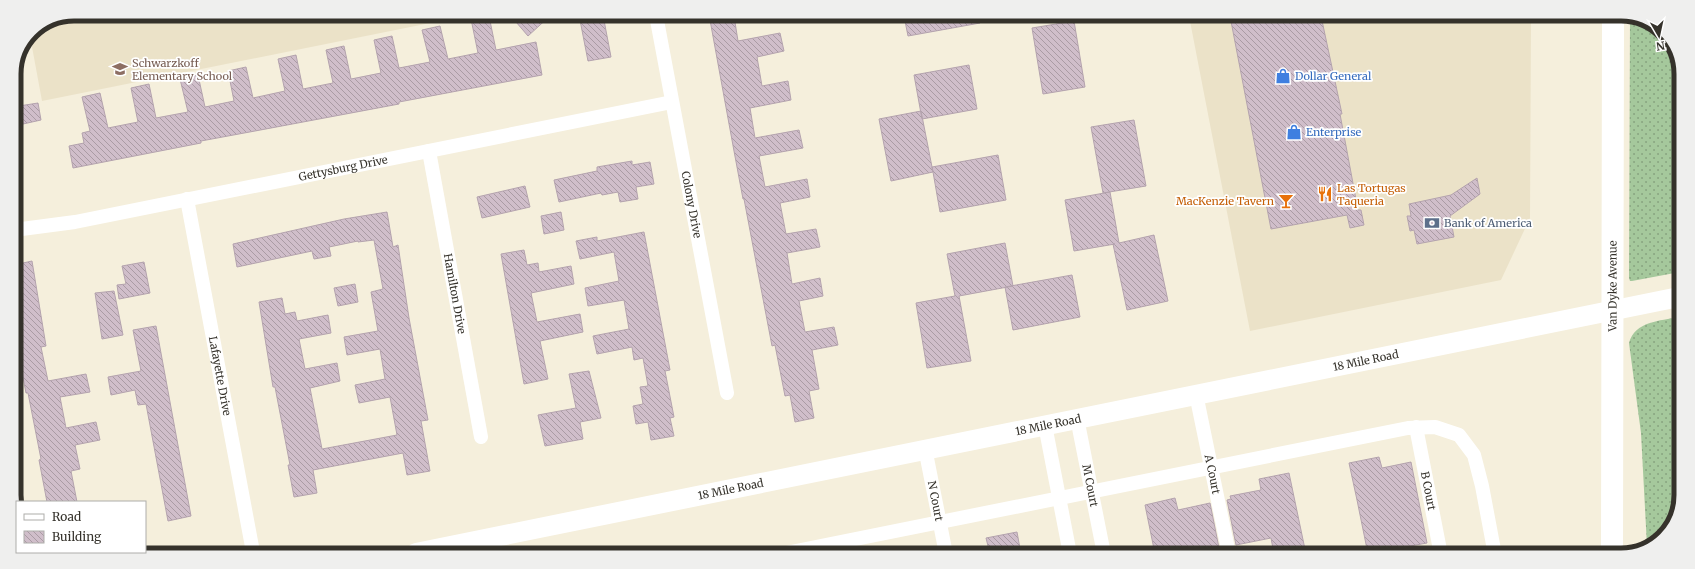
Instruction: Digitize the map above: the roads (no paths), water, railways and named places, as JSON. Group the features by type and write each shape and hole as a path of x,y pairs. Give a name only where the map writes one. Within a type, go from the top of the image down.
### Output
{"main road":[{"name":"Van Dyke Avenue","path":"1612,548 1613,21"}],"street":[{"name":"Colony Drive","path":"657,21 727,393"},
{"name":"Gettysburg Drive","path":"21,229 74,222 672,102"},
{"name":"Hamilton Drive","path":"429,151 481,437"},
{"name":"Lafayette Drive","path":"187,199 252,548"},
{"name":"18 Mile Road","path":"468,548 478,547 925,448 1674,297"},
{"name":"A Court","path":"1196,394 1228,548"},
{"name":"M Court","path":"1077,418 1103,548"},
{"path":"1045,425 1069,548"},
{"path":"811,548 1416,427 1435,427 1459,435 1474,455 1482,486 1494,548"},
{"name":"B Court","path":"1416,427 1440,548"},
{"name":"N Court","path":"925,448 945,548"}],"place":[{"name":"Schwarzkoff Elementary School","path":"120,69"},
{"name":"Dollar General","path":"1283,76"},
{"name":"Enterprise","path":"1294,132"},
{"name":"Las Tortugas Taqueria","path":"1325,194"},
{"name":"MacKenzie Tavern","path":"1286,201"},
{"name":"Bank of America","path":"1432,223"}]}
